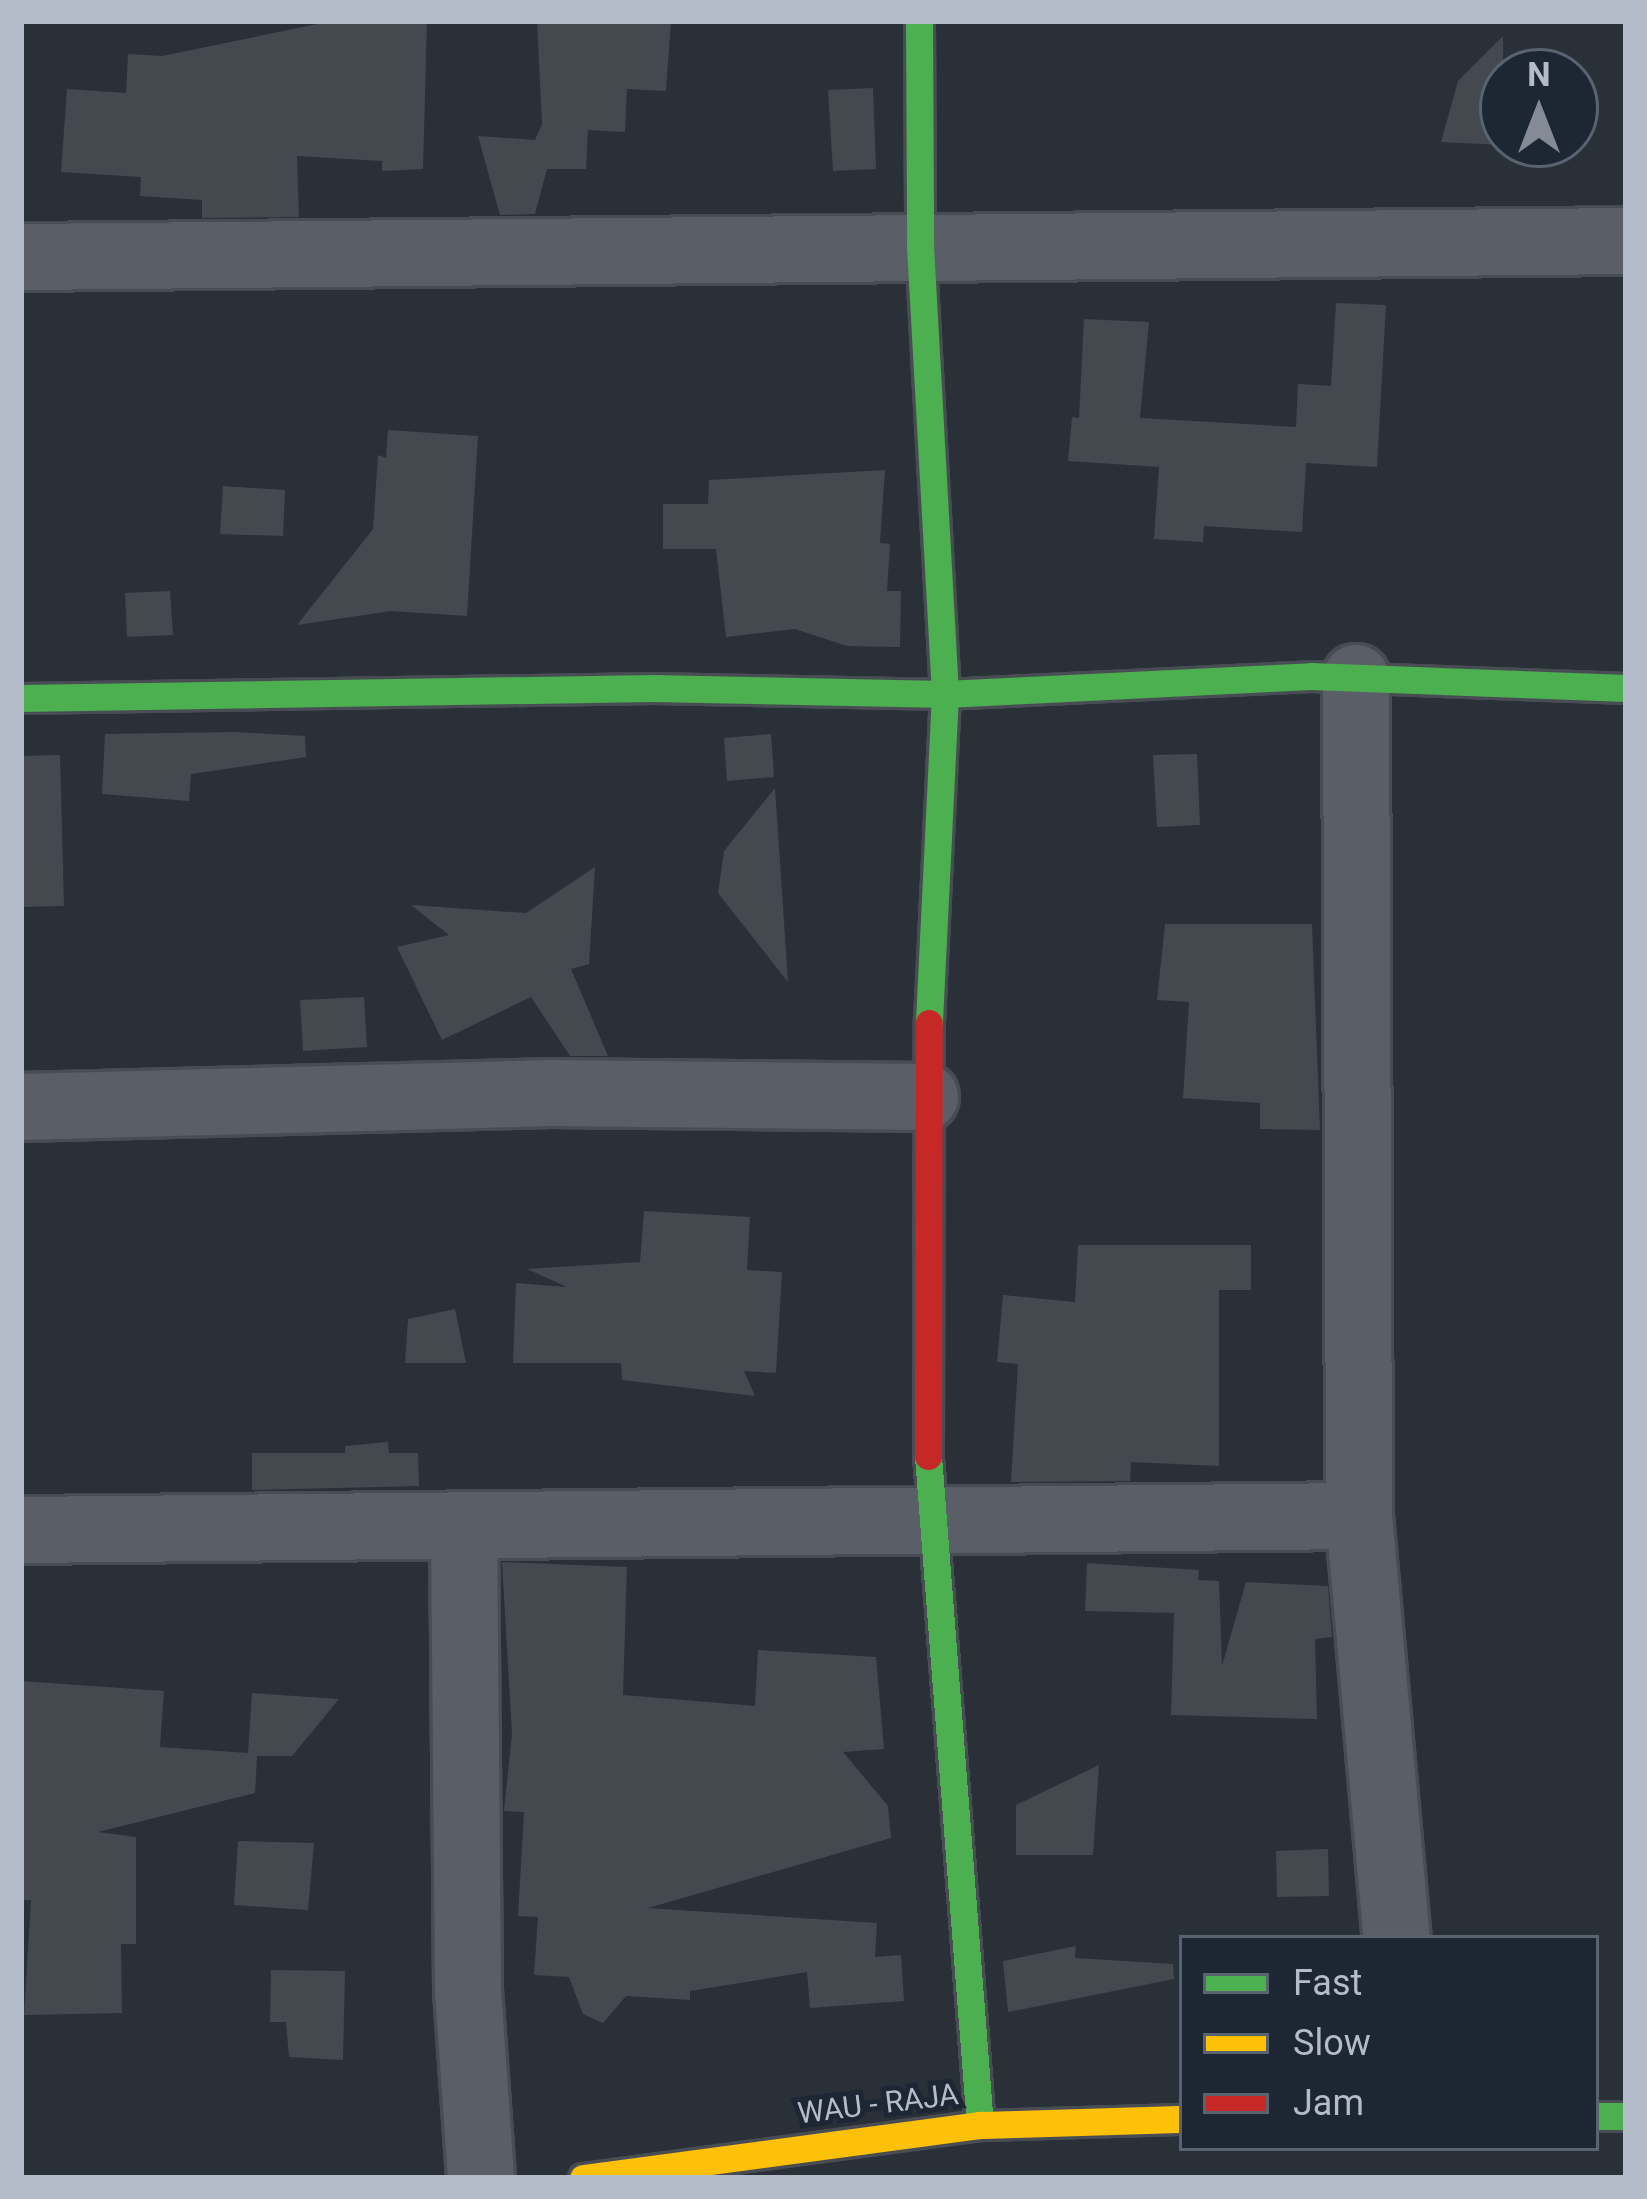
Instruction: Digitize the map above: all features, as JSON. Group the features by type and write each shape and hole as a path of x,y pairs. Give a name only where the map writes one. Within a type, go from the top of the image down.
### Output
{"street":[{"path":"919,21 920,246 945,694 925,1097 928,1526 980,2125"},
{"path":"21,257 1626,241"},
{"path":"1356,678 1359,1516 1397,1935"},
{"path":"21,698 653,688 945,694 1356,678 1626,688"},
{"path":"21,1107 551,1093 925,1097"},
{"path":"21,1530 928,1526 1359,1516"},
{"path":"464,1528 469,1990 481,2178"},
{"name":"WAU - RAJA","path":"584,2178 980,2125 1179,2119"}],"building":[{"path":"332,21 427,21 423,169 382,171 382,161 297,156 299,217 202,218 202,200 140,196 141,177 61,172 67,89 126,93 128,54 162,56"},
{"path":"537,21 671,21 666,91 627,89 625,132 588,130 586,169 547,169 535,214 500,215 478,136 535,140 542,124"},
{"path":"1479,60 1479,144 1441,142 1458,81"},
{"path":"873,88 876,169 833,171 828,90"},
{"path":"1336,303 1386,305 1377,467 1306,463 1302,532 1204,526 1203,542 1154,539 1159,467 1068,461 1072,417 1079,418 1084,319 1149,322 1140,418 1296,427 1298,384 1331,386"},
{"path":"388,430 478,436 467,616 391,611 297,625 373,529 378,455 386,458"},
{"path":"885,470 880,543 890,544 887,591 901,591 900,647 847,646 795,629 726,637 716,549 663,549 663,504 708,504 709,480"},
{"path":"223,486 285,490 283,536 220,534"},
{"path":"170,591 173,635 127,637 125,593"},
{"path":"105,734 305,736 306,757 191,774 189,801 102,794"},
{"path":"771,734 774,777 727,781 724,738"},
{"path":"1197,754 1200,825 1157,827 1153,755"},
{"path":"60,755 64,906 21,907 21,756"},
{"path":"775,788 788,982 718,893 724,851"},
{"path":"595,867 589,964 571,969 608,1056 570,1056 531,997 442,1040 397,947 449,935 411,905 526,913"},
{"path":"1165,924 1312,924 1320,1130 1260,1129 1260,1103 1183,1098 1189,1002 1157,1000"},
{"path":"364,997 367,1047 303,1051 300,1000"},
{"path":"644,1211 750,1217 747,1270 782,1272 776,1373 744,1371 755,1396 622,1380 621,1363 513,1363 516,1283 567,1287 527,1269 640,1262"},
{"path":"1078,1245 1251,1245 1251,1290 1219,1290 1219,1466 1131,1462 1130,1481 1011,1482 1018,1364 997,1362 1003,1295 1075,1302"},
{"path":"455,1309 466,1363 405,1363 408,1319"},
{"path":"388,1442 389,1453 418,1453 419,1486 252,1490 252,1453 345,1453 345,1446"},
{"path":"502,1562 627,1567 623,1695 755,1706 758,1650 876,1657 884,1749 843,1752 888,1806 891,1838 648,1908 877,1923 875,1957 901,1955 904,2001 810,2008 807,1972 690,1991 690,2000 626,1996 603,2023 583,2014 569,1977 534,1975 538,1917 518,1916 524,1812 504,1811 512,1734"},
{"path":"1087,1563 1199,1570 1198,1580 1219,1581 1222,1666 1246,1582 1328,1586 1332,1637 1315,1639 1317,1719 1171,1715 1174,1613 1085,1611"},
{"path":"21,1681 164,1691 160,1747 248,1753 252,1693 339,1699 292,1756 257,1756 255,1793 98,1832 136,1837 136,1944 121,1944 122,2013 24,2015 31,1900 21,1900"},
{"path":"1099,1765 1093,1855 1016,1855 1016,1805"},
{"path":"238,1841 314,1843 308,1910 234,1905"},
{"path":"1328,1849 1329,1896 1277,1897 1276,1851"},
{"path":"1076,1946 1075,1958 1173,1964 1174,1979 1008,2012 1003,1961"},
{"path":"271,1970 345,1971 343,2060 289,2057 286,2022 270,2022"}],"traffic: fast":[{"path":"919,21 920,246 945,694 929,1023"},
{"path":"21,698 653,688 945,694 1311,676 1626,688"},
{"path":"928,1456 980,2125"},
{"path":"1599,2116 1626,2116"}],"traffic: slow":[{"path":"583,2178 980,2125 1179,2119"}],"traffic: jam":[{"path":"928,1456 929,1023"}]}
